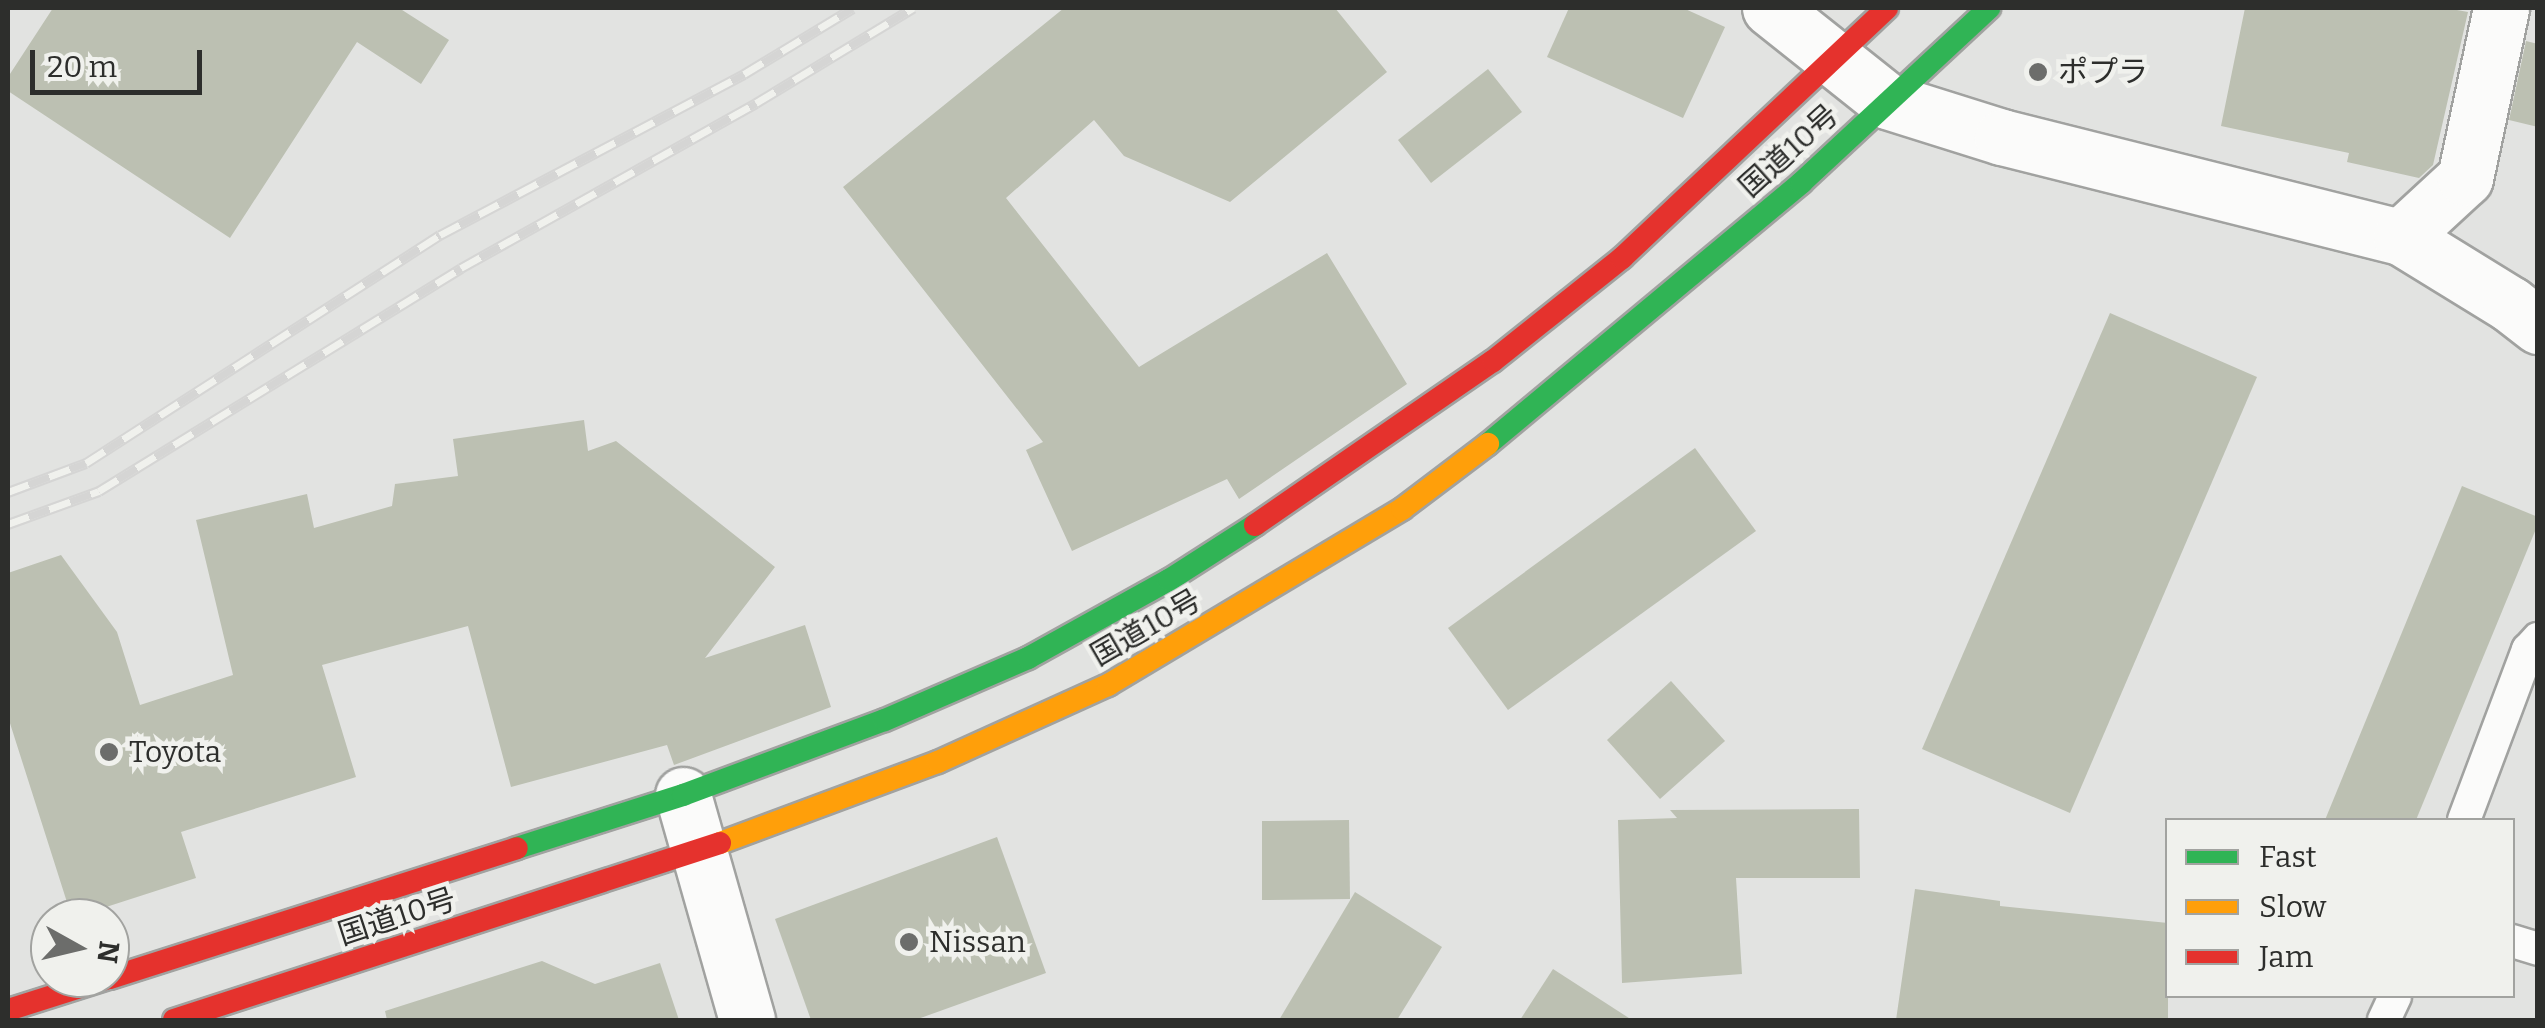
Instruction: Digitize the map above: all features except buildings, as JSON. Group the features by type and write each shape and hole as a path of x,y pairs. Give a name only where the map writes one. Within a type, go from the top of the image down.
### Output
{"highway":[{"name":"国道10号","path":"130,972 683,795 884,720 1028,658 1169,580 1310,491 1492,362 1622,258 1888,8"},
{"name":"国道10号","path":"174,1020 698,851 938,762 1108,686 1385,519 1581,372 1801,183 1989,8"},
{"name":"国道10号","path":"8,1010 46,998"}],"street":[{"path":"1770,8 1887,102 2002,137 2401,237 2510,304 2538,326"},
{"path":"2401,237 2465,178 2501,8"},
{"path":"683,795 746,1020"}],"lane":[{"path":"2465,818 2528,650 2538,639"}],"railway":[{"path":"8,492 86,463 440,235 744,74 853,8"},
{"path":"8,524 99,491 461,268 756,103 913,8"}],"traffic: fast":[{"path":"1488,444 1801,183 1989,8"},
{"path":"517,848 683,795 885,720 1028,658 1169,580 1255,525"}],"traffic: slow":[{"path":"720,843 938,762 1108,685 1402,509 1488,444"}],"traffic: jam":[{"path":"1255,525 1493,361 1622,258 1887,8"},
{"path":"174,1020 720,843"},
{"path":"130,972 517,848"},
{"path":"8,1010 46,998"}],"place":[{"name":"ポプラ","path":"2038,72"},
{"name":"Toyota","path":"109,752"},
{"name":"Nissan","path":"909,942"}]}
